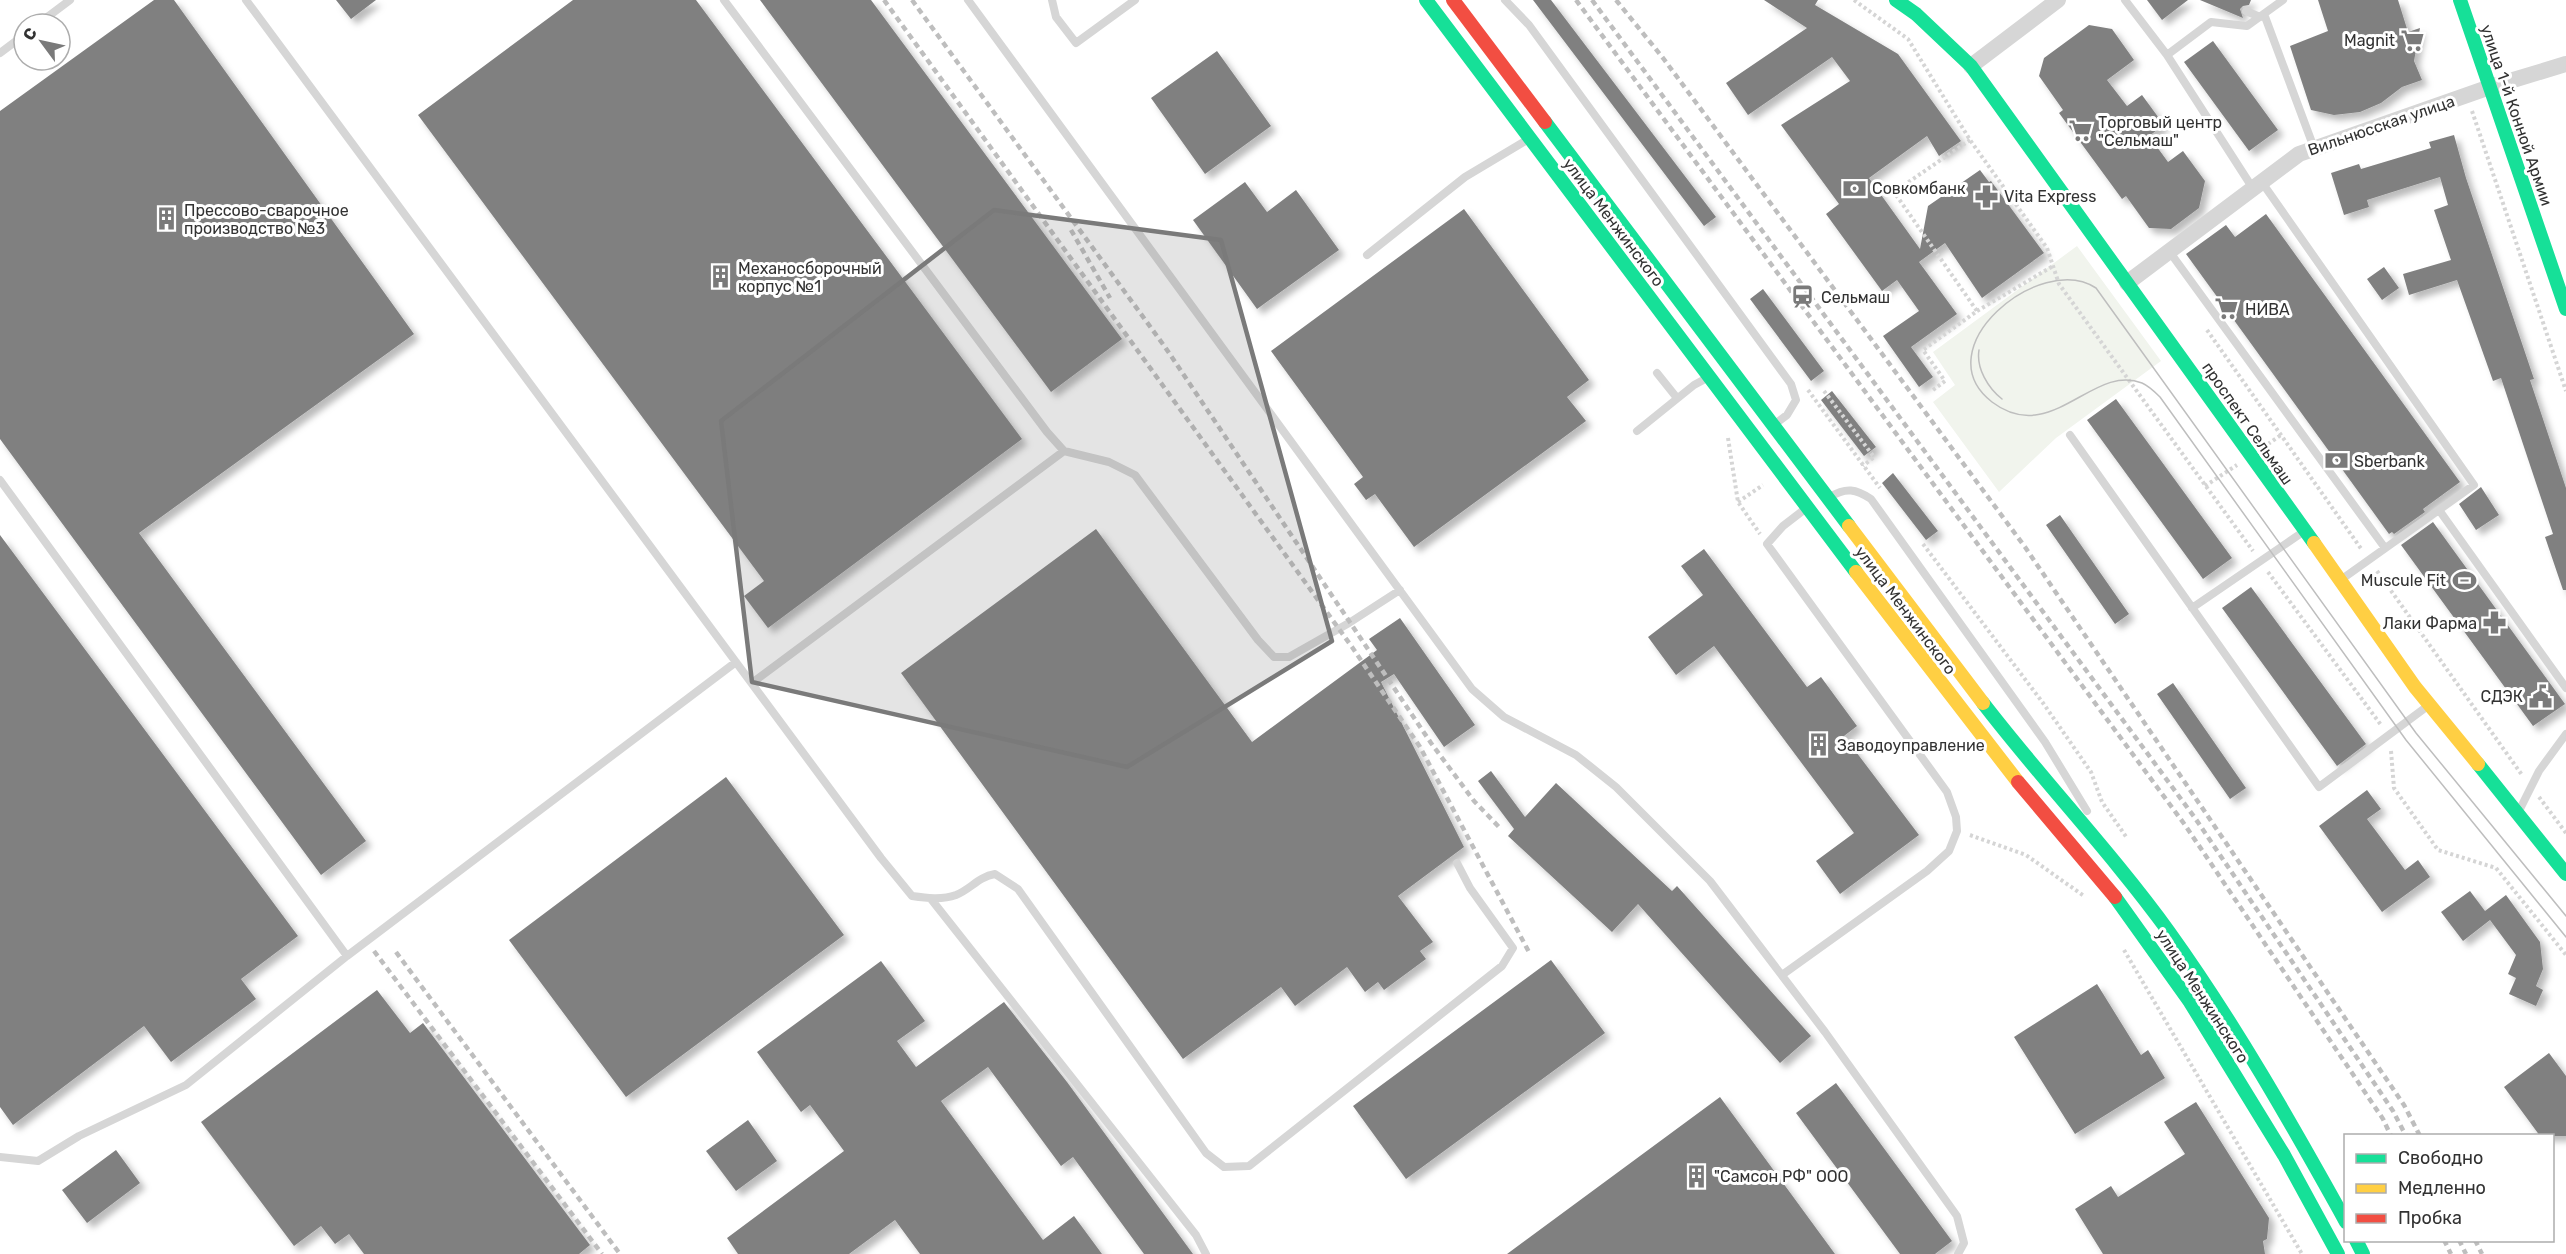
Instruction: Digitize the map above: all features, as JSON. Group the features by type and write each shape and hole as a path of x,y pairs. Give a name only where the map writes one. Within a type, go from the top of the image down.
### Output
{"main road":[{"name":"улица Менжинского","path":"1426,0 1757,438 1806,507 2008,771 2123,907 2190,1002 2284,1155 2338,1254"},
{"name":"улица Менжинского","path":"1453,0 2025,758 2124,873 2208,990 2303,1144 2344,1218"},
{"name":"проспект Сельмаш","path":"1896,0 1916,14 1971,66 2430,705 2566,874"},
{"name":"улица 1-й Конной Армии","path":"2460,0 2566,309"}],"street":[{"path":"1971,66 2058,0"},
{"name":"Вильнюсская улица","path":"2127,283 2256,184 2299,154 2490,87 2566,64"}],"lane":[{"path":"54,12 70,0"},
{"path":"246,0 736,663 912,896 931,899 956,895 983,876 995,874 1018,889 1206,1153 1224,1167 1249,1166 1502,966 1513,948 1470,888 1457,863"},
{"path":"724,0 1047,432 1064,451 1108,462 1135,475 1258,640 1274,657 1288,657 1349,623 1400,590"},
{"path":"968,0 1472,689 1504,717 1576,755 1616,787 1710,881 1782,975 1958,1216 1964,1243 1958,1254"},
{"path":"1052,0 1056,17 1076,43 1134,0"},
{"path":"1505,0 1536,34 1791,384 1796,400 1786,415 1775,425"},
{"path":"2125,0 2167,55 2256,184 2474,485 2339,581"},
{"path":"2167,55 2211,22 2247,26 2283,0"},
{"path":"2246,12 2262,16"},
{"path":"2262,16 2314,148"},
{"path":"1367,255 1466,177 1531,138"},
{"path":"2168,251 2385,548"},
{"path":"1637,431 1677,398 1726,363"},
{"path":"1656,373 1677,398"},
{"path":"2070,435 2319,787 2430,705"},
{"path":"752,683 1064,451"},
{"path":"0,480 347,956"},
{"path":"1782,975 1927,871 1949,851 1958,831 1956,817 1947,792 1767,544 1783,526 1806,507 1843,490 1857,490 1871,499 2045,742 2124,873"},
{"path":"2439,510 2566,688"},
{"path":"2192,608 2304,531"},
{"path":"0,1157 38,1161 79,1136 186,1085 347,956 736,663"},
{"path":"2518,814 2545,762 2566,734"},
{"path":"931,899 1196,1235 1206,1254"}],"path":[{"path":"1854,0 1908,39 1970,140 1894,192 1977,311"},
{"path":"2467,95 2566,391"},
{"path":"1933,390 1945,381 1923,350 1977,311 2053,266"},
{"path":"2205,328 2566,833"},
{"path":"1824,391 1874,457 1863,466"},
{"path":"1738,502 1771,479"},
{"path":"1958,831 2026,855 2085,897 2091,905"},
{"path":"2122,948 2302,1254"}],"highlighted area":[{"path":"994,210 1221,240 1332,641 1127,767 752,682 721,421"}],"shaded area":[{"path":"2077,246 2161,361 2056,438 1999,492 1933,402 1955,385 1933,352"}],"building":[{"name":"Прессово-сварочное производство №3","path":"154,0 174,0 414,334 139,533 366,841 321,875 0,439 0,111 54,72 72,72 72,59"},
{"path":"336,0 376,0 351,19"},
{"name":"Механосборочный корпус №1","path":"573,0 696,0 1022,439 768,628 744,596 764,581 418,115"},
{"path":"760,0 871,0 1122,339 1051,392"},
{"path":"1533,0 1551,0 1716,217 1704,226"},
{"path":"1764,0 1818,0 1815,5 1898,54 1961,141 1939,156 1927,136 1869,178 1920,249 1928,206 1980,170 1989,182 1991,181 2044,253 1982,298 1945,243 1919,262 1957,314 1911,347 1933,377 1919,387 1883,336 1919,311 1897,280 1882,291 1826,214 1839,204 1781,125 1850,81 1832,57 1748,115 1726,83 1807,28"},
{"path":"2147,0 2188,0 2162,20"},
{"path":"2200,0 2251,0 2249,5 2240,9 2243,18"},
{"path":"2318,0 2398,0 2408,32 2420,28 2414,61 2422,80 2402,87 2381,103 2360,112 2334,115 2311,110 2290,46 2328,31"},
{"path":"2089,25 2112,29 2134,60 2107,80 2127,106 2142,95 2164,125 2149,136 2168,162 2183,151 2205,181 2199,208 2171,229 2149,228 2126,196 2122,199 2059,113 2063,110 2039,76 2044,58"},
{"path":"2213,41 2278,130 2249,151 2184,62"},
{"path":"1217,51 1271,126 1205,174 1151,98"},
{"path":"2454,135 2466,178 2534,379 2530,380 2566,488 2566,590 2563,590 2545,537 2553,534 2501,378 2493,381 2457,280 2409,295 2403,274 2451,260 2434,210 2448,205 2440,177 2367,200 2369,207 2344,215 2331,173 2359,164 2361,169 2431,148 2429,142"},
{"path":"1245,182 1267,212 1296,190 1339,250 1257,309 1193,220"},
{"path":"1464,209 1589,380 1567,397 1586,421 1414,547 1375,494 1366,500 1354,484 1363,477 1271,351"},
{"path":"2266,214 2460,482 2423,509 2425,512 2394,534 2392,532 2389,534 2186,254 2226,225 2235,237"},
{"path":"2384,267 2399,288 2382,300 2367,279"},
{"path":"1763,289 1824,371 1811,381 1750,299"},
{"path":"1832,391 1876,447 1864,456 1821,400"},
{"path":"2116,399 2232,558 2203,579 2087,420"},
{"path":"1893,473 1938,531 1926,540 1882,483"},
{"path":"2481,487 2499,515 2476,530 2459,504"},
{"path":"2060,515 2129,614 2115,624 2046,525"},
{"path":"2433,522 2565,704 2533,726 2401,545"},
{"path":"1096,529 1252,742 1377,650 1369,639 1400,618 1475,725 1444,747 1394,674 1381,682 1464,847 1398,896 1433,942 1420,951 1426,959 1384,990 1378,982 1365,992 1347,967 1295,1006 1281,987 1183,1059 901,673"},
{"path":"0,535 298,936 241,979 256,999 171,1062 144,1026 13,1125 0,1107"},
{"name":"Заводоуправление","path":"1704,549 1807,687 1821,677 1857,726 1844,736 1919,835 1840,894 1816,861 1854,833 1714,646 1676,675 1648,637 1703,595 1681,566"},
{"path":"2251,587 2366,744 2337,766 2222,608"},
{"path":"2173,683 2246,788 2230,799 2157,694"},
{"path":"1491,771 1525,817 1556,783 1672,891 1677,886 1811,1036 1780,1063 1638,904 1612,932 1508,836 1514,829 1478,781"},
{"path":"726,777 844,935 626,1097 509,940"},
{"path":"2367,790 2381,809 2367,819 2405,870 2418,860 2430,877 2382,912 2319,826"},
{"path":"2470,891 2485,911 2506,895 2540,942 2543,969 2536,986 2543,990 2536,1006 2509,994 2516,978 2508,974 2516,955 2490,920 2463,941 2441,912"},
{"path":"1551,960 1605,1033 1406,1179 1353,1106"},
{"path":"881,961 925,1021 897,1041 916,1067 1004,1002 1067,1082 1193,1254 1144,1254 1073,1157 1061,1166 988,1067 941,1101 1043,1240 1074,1216 1102,1254 920,1254 895,1220 849,1254 738,1254 727,1238 844,1151 810,1105 801,1112 757,1052"},
{"path":"2097,984 2141,1055 2148,1050 2165,1078 2075,1134 2014,1037"},
{"path":"377,990 410,1033 423,1023 590,1245 579,1254 364,1254 349,1234 335,1244 321,1226 294,1246 201,1122"},
{"path":"2549,1053 2566,1076 2566,1136 2539,1134 2504,1087"},
{"path":"1836,1083 1952,1241 1935,1254 1900,1254 1796,1113"},
{"name":"\"Самсон РФ\" ООО","path":"1720,1097 1835,1254 1507,1254"},
{"path":"2196,1102 2269,1218 2267,1239 2263,1241 2265,1254 2103,1254 2075,1209 2111,1186 2118,1197 2185,1154 2164,1122"},
{"path":"748,1120 777,1161 736,1191 706,1151"},
{"path":"116,1150 140,1183 87,1223 62,1190"}],"tram line":[{"path":"2566,916 2416,733 2096,288 2073,280 2046,283 2020,294 1997,311 1980,333 1971,357 1974,380 1992,402 2013,413 2033,415 2071,402 2106,384 2124,380 2142,383 2156,393 2406,740 2566,937"},
{"path":"1979,350 1981,371 1992,389 2002,399"}],"railway":[{"path":"884,0 1352,647 1420,747 1530,954"},
{"path":"912,0 1165,347 1431,743 1474,801 1500,828"},
{"path":"1576,0 2185,825 2383,1119 2390,1134"},
{"path":"1592,0 2195,818 2393,1111 2405,1134"},
{"path":"1616,0 1663,58 2025,547 2404,1105 2419,1134"},
{"path":"1071,230 1110,298"},
{"path":"374,951 602,1254"},
{"path":"396,952 620,1254"},
{"path":"2445,1242 2451,1254"},
{"path":"2460,1242 2466,1254"},
{"path":"2476,1242 2482,1254"}],"traffic: fast":[{"path":"1426,0 1856,572"},
{"path":"1896,0 1916,14 1971,66 2314,543"},
{"path":"2460,0 2566,309"},
{"path":"1545,122 1849,526"},
{"path":"1983,703 2124,873 2169,932 2240,1038 2344,1218"},
{"path":"2478,764 2566,874"},
{"path":"2115,897 2190,1002 2284,1155 2338,1254"},
{"path":"2357,1242 2363,1254"}],"traffic: slow":[{"path":"1849,526 1983,703"},
{"path":"2314,543 2415,687 2478,764"},
{"path":"1856,572 2018,782"}],"traffic: jam":[{"path":"1453,0 1545,122"},
{"path":"2018,782 2115,897"}],"place":[{"name":"Magnit","path":"2413,40"},
{"name":"Торговый центр \"Сельмаш\"","path":"2080,131"},
{"name":"Совкомбанк","path":"1854,188"},
{"name":"Vita Express","path":"1986,196"},
{"name":"Прессово-сварочное производство №3","path":"166,219"},
{"name":"Механосборочный корпус №1","path":"720,277"},
{"name":"Сельмаш","path":"1803,297"},
{"name":"НИВА","path":"2227,309"},
{"name":"Sberbank","path":"2336,461"},
{"name":"Muscule Fit","path":"2464,580"},
{"name":"Лаки Фарма","path":"2495,623"},
{"name":"СДЭК","path":"2541,696"},
{"name":"Заводоуправление","path":"1819,745"},
{"name":"\"Самсон РФ\" ООО","path":"1696,1176"}]}
